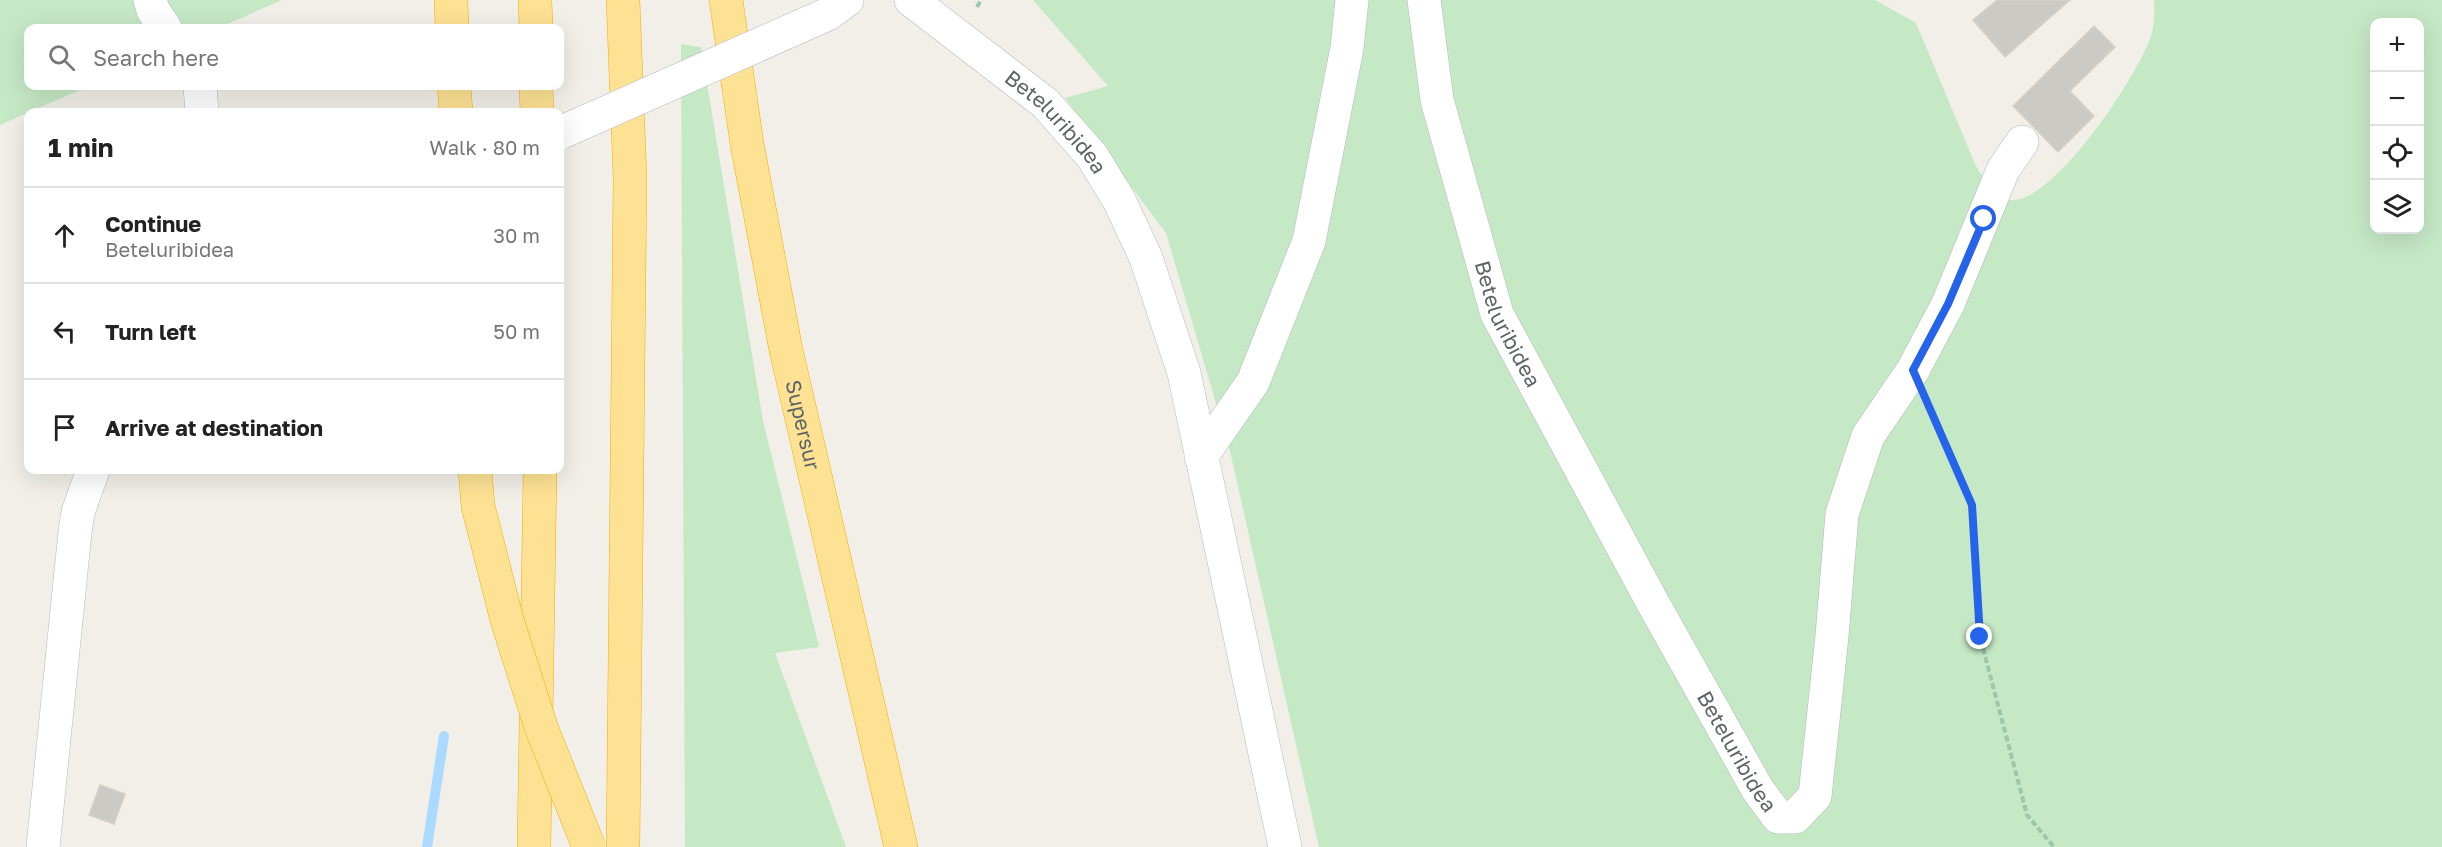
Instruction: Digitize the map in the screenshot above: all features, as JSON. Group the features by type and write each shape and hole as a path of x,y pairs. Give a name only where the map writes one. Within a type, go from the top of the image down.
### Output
{"highway":[{"path":"450,0 452,24"},
{"path":"536,0 536,24"},
{"path":"623,0 630,178 623,847"},
{"name":"Supersur","path":"726,0 747,144 786,350 901,847"},
{"path":"454,90 456,108"},
{"path":"537,90 537,108"},
{"path":"475,474 478,506 507,620 541,727 589,847"},
{"path":"534,847 540,474"}],"street":[{"path":"150,0 153,10 162,24"},
{"name":"Beteluribidea","path":"911,0 1045,103 1092,156 1119,200 1146,258 1184,373 1285,847"},
{"path":"1201,457 1253,382 1309,241 1347,48 1353,0"},
{"name":"Beteluribidea","path":"1424,0 1437,100 1497,314 1654,605 1758,790 1778,817 1795,818 1815,796 1842,514 1868,436 1913,370 1948,304 2004,170 2022,141"},
{"path":"564,131 837,7"},
{"path":"200,90 202,108"},
{"path":"43,847 75,532 78,512 92,474"}],"path":[{"path":"1913,370 1972,505 1980,637 2027,815 2054,847"}],"green space":[{"path":"0,0 282,0 227,24 24,24 24,90 80,90 39,108 24,108 24,114 0,125"},
{"path":"1033,0 1875,0 1916,23 1975,164 1996,192 2013,200 2031,194 2051,179 2073,158 2094,132 2143,54 2154,22 2154,0 2442,0 2442,847 1319,847 1230,451 1166,233 1065,98 1108,86"},
{"path":"681,44 701,47 763,421 819,647 775,653 846,847 685,847"}],"building":[{"path":"1997,0 2070,0 2005,57 1973,20"},
{"path":"2094,26 2115,47 2070,91 2094,116 2058,152 2013,106"},
{"path":"100,785 125,794 114,824 89,815"}],"waterway":[{"path":"427,847 444,736"}],"route":[{"path":"1980,637 1972,505 1913,370 1948,304 1984,219"}]}
